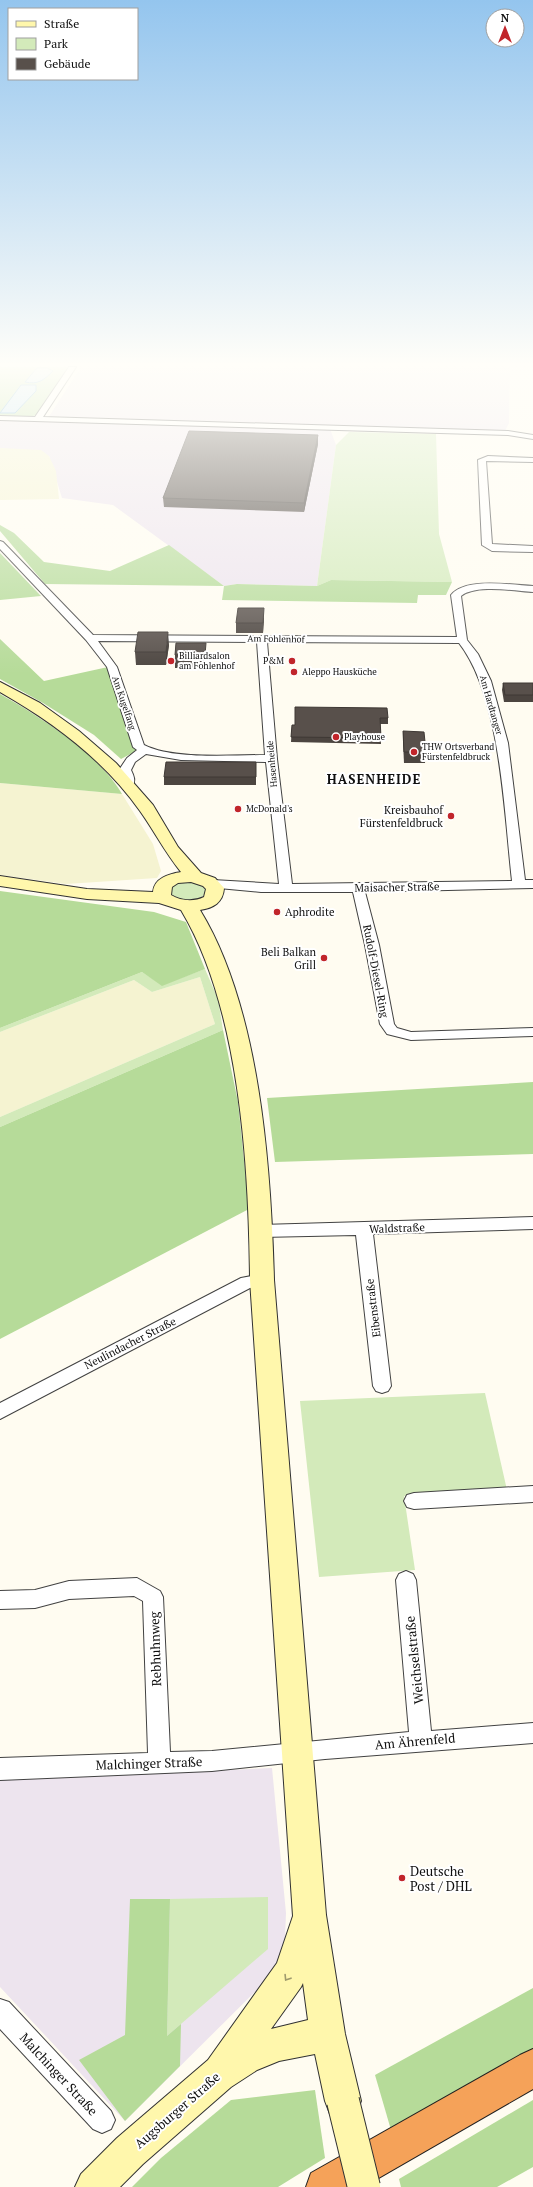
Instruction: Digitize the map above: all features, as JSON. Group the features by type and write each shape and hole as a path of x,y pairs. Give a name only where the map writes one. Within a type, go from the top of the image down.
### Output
{"highway":[{"path":"325,2187 533,2068"}],"street":[{"path":"483,469 487,545 492,548 533,549"},
{"name":"Am Kugelfang","path":"0,544 90,638 112,667 139,747 143,751"},
{"name":"Am Hardtanger","path":"519,884 502,743 486,681 473,654 462,640 456,595 458,591 466,588 533,589"},
{"name":"Am Fohlenhof","path":"90,638 462,640"},
{"name":"Hasenheide","path":"262,639 271,759 286,888"},
{"path":"0,686 35,706 73,734 128,785 147,810 171,850 194,876"},
{"path":"128,785 129,779 125,770 130,760 143,751 166,756 271,759"},
{"path":"171,850 166,888 173,904 205,897"},
{"path":"0,881 114,896 166,888 194,876 204,878 205,934 229,1001 249,1098 261,1231 262,1280 309,1915 328,2034 364,2187"},
{"name":"Maisacher Straße","path":"205,897 261,888 358,888 533,884"},
{"name":"Rudolf-Diesel-Ring","path":"358,888 372,945 387,1024 392,1031 411,1036 533,1032"},
{"name":"Waldstraße","path":"261,1231 533,1223"},
{"name":"Eibenstraße","path":"364,1229 382,1386"},
{"name":"Neulindacher Straße","path":"0,1412 247,1282 262,1280"},
{"path":"414,1501 533,1494"},
{"name":"Weichselstraße","path":"406,1580 421,1740"},
{"name":"Rebhuhnweg","path":"0,1600 35,1599 69,1590 137,1587 153,1597 159,1763"},
{"name":"Am Ährenfeld","path":"297,1752 421,1740 533,1733"},
{"name":"Malchinger Straße","path":"0,1768 212,1761 297,1752"},
{"path":"218,2074 289,1975 296,1961 309,1915"},
{"name":"Malchinger Straße","path":"0,2011 102,2120"},
{"name":"Augsburger Straße","path":"94,2187 130,2152 218,2074 245,2058 278,2044 328,2034"}],"shaded area":[{"path":"0,469 55,469 59,499 0,500"},
{"path":"53,469 333,469 317,586 237,584 224,586 113,505 62,498"},
{"path":"0,783 122,794 153,844 161,871 157,878 66,884 0,875"},
{"path":"200,977 215,1024 0,1117 0,1032 134,980 152,992"},
{"path":"272,1768 286,1913 284,1963 125,2121 0,1987 0,1780"}],"green space":[{"path":"333,469 437,469 439,534 452,582 331,580 317,586"},
{"path":"0,525 14,533 44,562 110,571 169,545 224,586 45,584 0,531"},
{"path":"0,553 41,596 0,600"},
{"path":"331,580 452,582 446,595 418,595 417,603 222,600 224,586 237,584 317,586"},
{"path":"0,639 44,681 108,667 138,750 121,759 94,735 43,703 0,679"},
{"path":"0,694 50,725 84,751 112,779 122,794 0,783"},
{"path":"182,879 205,884 207,894 191,902 172,898 168,887"},
{"path":"0,891 154,912 186,922 205,969 162,986 142,972 0,1028"},
{"path":"205,969 218,999 223,1030 0,1127 0,1117 215,1024 200,977 152,992 134,980 0,1032 0,1028 142,972 162,985"},
{"path":"223,1030 238,1102 249,1209 0,1339 0,1127"},
{"path":"533,1082 533,1154 275,1162 267,1098"},
{"path":"485,1393 507,1490 404,1496 415,1570 319,1577 300,1401"},
{"path":"268,1897 268,1949 167,2036 170,1899"},
{"path":"130,1899 170,1899 167,2036 181,2024 180,2066 125,2121 79,2060 125,2035"},
{"path":"533,1988 533,2050 391,2130 375,2075"},
{"path":"315,2090 325,2158 278,2187 132,2187 161,2158 231,2100"},
{"path":"533,2100 533,2167 497,2187 401,2187 399,2179"}],"building":[{"path":"174,469 311,469 304,503 163,498"},
{"path":"238,608 264,608 263,623 236,623"},
{"path":"138,632 168,632 166,652 135,652"},
{"path":"176,643 206,643 205,655 175,655"},
{"path":"503,683 533,683 533,695 505,695"},
{"path":"295,707 387,708 388,718 380,718 381,738 291,737 292,725 295,725"},
{"path":"403,731 424,732 426,752 404,752"},
{"path":"166,762 256,762 256,777 164,777"}],"place":[{"name":"Billiardsalon am Fohlenhof","path":"171,661"},
{"name":"P&M","path":"292,661"},
{"name":"Aleppo Hausküche","path":"294,672"},
{"name":"Playhouse","path":"336,737"},
{"name":"THW Ortsverband Fürstenfeldbruck","path":"414,752"},
{"name":"McDonald's","path":"238,809"},
{"name":"Kreisbauhof Fürstenfeldbruck","path":"451,816"},
{"name":"Aphrodite","path":"277,912"},
{"name":"Beli Balkan Grill","path":"324,958"},
{"name":"Deutsche Post / DHL","path":"402,1878"}],"district":[{"name":"HASENHEIDE","path":"374,779"}]}
